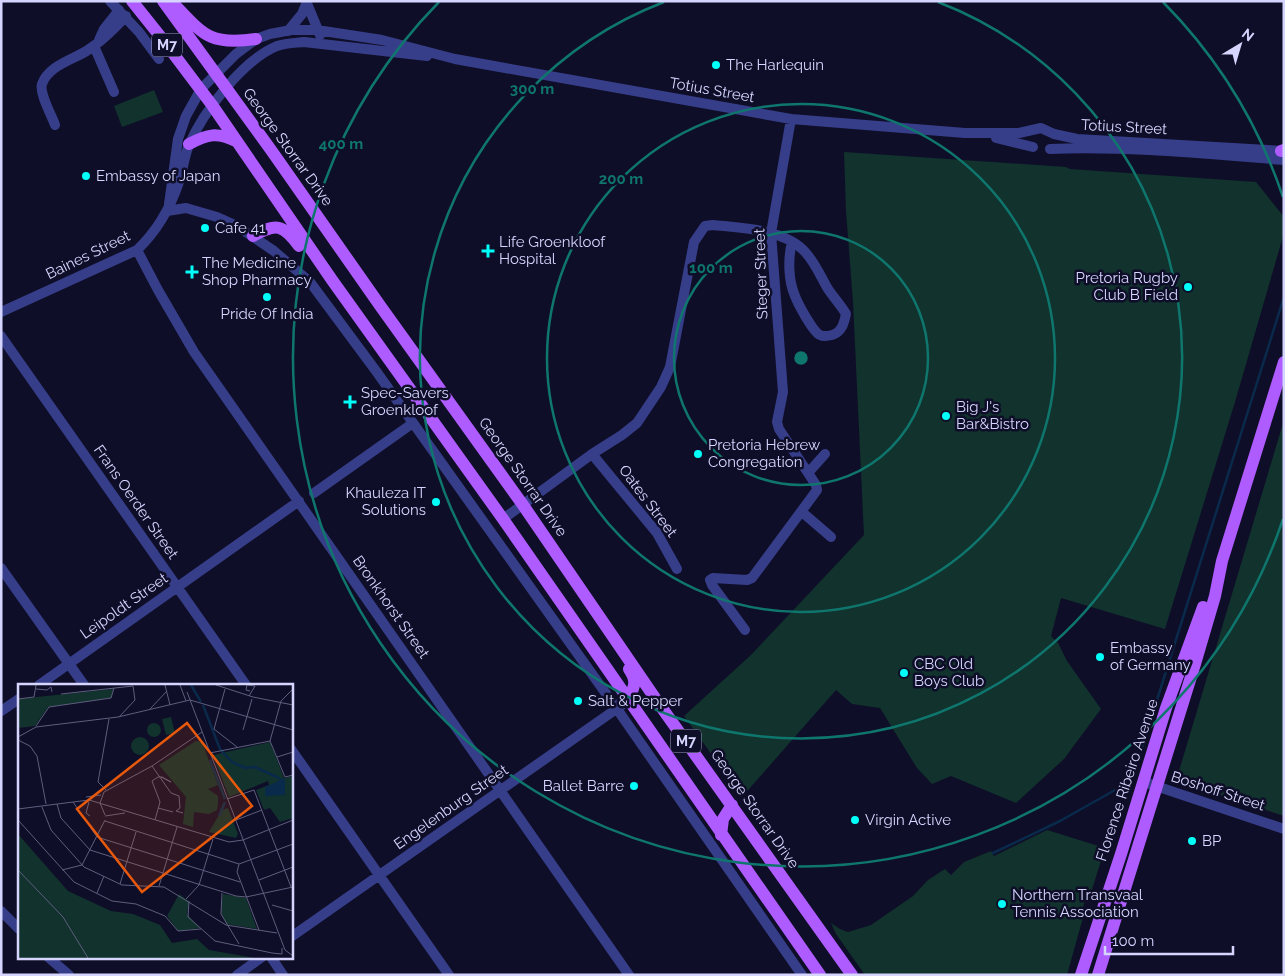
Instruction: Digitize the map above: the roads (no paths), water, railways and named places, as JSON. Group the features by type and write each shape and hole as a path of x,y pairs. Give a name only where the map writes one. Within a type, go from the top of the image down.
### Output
{"main road":[{"name":"M7","path":"132,1 201,89 332,280 503,519 820,975"},
{"name":"George Storrar Drive","path":"163,1 523,505 657,701 852,975"},
{"path":"171,1 198,29 215,39 227,42 256,40"},
{"path":"190,144 201,138 219,134 236,141"},
{"path":"253,236 271,227 283,229 292,236 317,270 332,280"},
{"name":"Florence Ribeiro Avenue","path":"1100,973 1130,867 1166,708 1211,586 1220,568 1284,362"},
{"path":"594,608 599,628 635,679 635,684 628,701"},
{"path":"628,701 644,696 657,701"},
{"name":"Florence Ribeiro Avenue","path":"1081,975 1107,893 1150,784"},
{"path":"702,807 716,810 726,808 732,804"},
{"path":"721,835 724,819 732,804"},
{"path":"1107,893 1114,890 1123,872 1130,867"}],"street":[{"path":"110,1 159,58"},
{"path":"306,1 317,30 326,44"},
{"path":"288,31 302,14 306,1"},
{"path":"55,125 41,91 42,85 50,73 58,66 85,52 108,35 122,13"},
{"path":"304,42 317,30"},
{"name":"Totius Street","path":"201,89 236,54 256,40 270,34 288,31 317,30 382,40 455,58 791,119 965,133 1010,134 1041,128 1070,138 1086,140 1283,153"},
{"path":"96,43 114,92"},
{"name":"Totius Street","path":"212,105 252,62 271,49 292,43 326,44 404,55 455,58"},
{"name":"Baines Street","path":"168,208 182,124 201,89"},
{"name":"Baines Street","path":"1,312 137,250 154,233 168,208 179,184 190,144 212,105"},
{"name":"Steger Street","path":"791,119 771,233 783,398 777,422 779,429 816,485 817,490 802,512"},
{"path":"1034,130 1031,137 1033,147 1039,151 1050,149 1054,139 1051,132"},
{"name":"Totius Street","path":"965,133 1033,147"},
{"name":"Totius Street","path":"1050,149 1084,147 1192,153 1283,153"},
{"path":"168,208 188,208 219,218 236,226 274,251 310,282 617,709 802,975"},
{"path":"503,519 592,454 622,435 636,423 666,379 670,367 694,242 705,226 713,225 771,233 783,236 800,247 807,253 846,314 842,327 837,334 819,335 795,296 791,281 789,255 792,242"},
{"name":"Bronkhorst Street","path":"137,250 194,352 629,975"},
{"name":"Frans Oerder Street","path":"1,336 245,684"},
{"path":"314,493 413,423"},
{"name":"Oates Street","path":"592,454 657,534 677,569"},
{"path":"808,473 825,454"},
{"name":"Leipoldt Street","path":"41,684 176,587 299,502"},
{"path":"746,630 710,580 713,578 747,580 752,578 802,512 831,537"},
{"path":"1,568 83,684"},
{"path":"1,711 18,700"},
{"name":"Engelenburg Street","path":"292,936 628,701"},
{"path":"292,750 449,975"},
{"name":"Boshoff Street","path":"1150,784 1284,829"},
{"path":"1,912 18,928"},
{"path":"49,958 69,975"},
{"path":"237,975 261,958"},
{"path":"272,958 283,975"}],"waterway":[{"path":"1133,768 1139,757 1284,297"},
{"path":"993,853 1060,821 1115,790"}],"place":[{"name":"The Harlequin","path":"716,65"},
{"name":"Embassy of Japan","path":"86,176"},
{"name":"Cafe 41","path":"205,228"},
{"name":"Life Groenkloof Hospital","path":"488,251"},
{"name":"The Medicine Shop Pharmacy","path":"192,272"},
{"name":"Pretoria Rugby Club B Field","path":"1188,287"},
{"name":"Pride Of India","path":"267,297"},
{"name":"Spec-Savers Groenkloof","path":"350,402"},
{"name":"Big J's Bar&Bistro","path":"946,416"},
{"name":"Pretoria Hebrew Congregation","path":"698,454"},
{"name":"Khauleza IT Solutions","path":"436,502"},
{"name":"Embassy of Germany","path":"1100,657"},
{"name":"CBC Old Boys Club","path":"904,673"},
{"name":"Salt & Pepper","path":"578,701"},
{"name":"Ballet Barre","path":"634,786"},
{"name":"Virgin Active","path":"855,820"},
{"name":"BP","path":"1192,841"},
{"name":"Northern Transvaal Tennis Association","path":"1002,904"}]}
